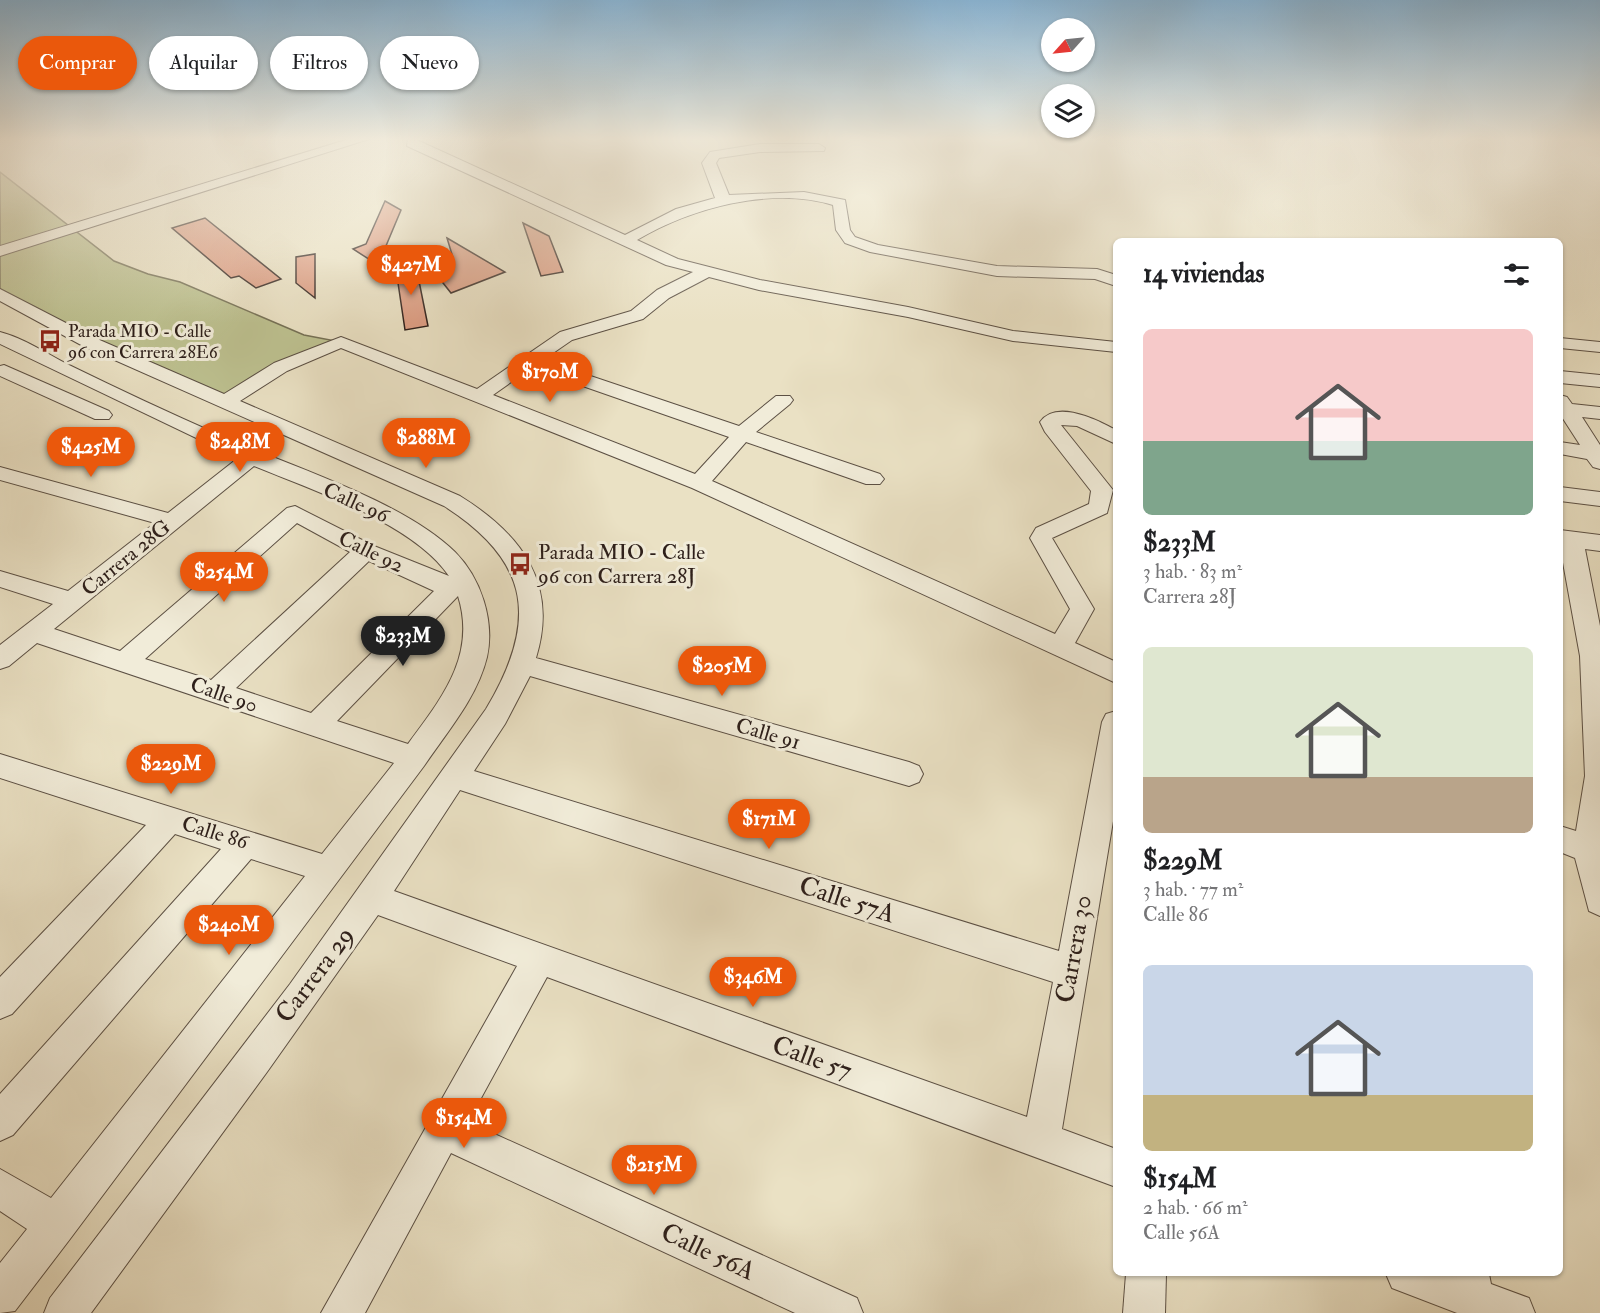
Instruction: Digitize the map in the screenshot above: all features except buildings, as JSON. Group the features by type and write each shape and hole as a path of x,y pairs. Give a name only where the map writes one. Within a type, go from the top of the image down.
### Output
{"street":[{"path":"0,251 164,200"},
{"path":"538,200 672,262 710,270 759,285 908,312 1013,336 1113,347"},
{"path":"625,241 660,221 719,200"},
{"path":"832,200 840,203 843,230 850,240 875,249 997,271 1097,274 1113,280"},
{"path":"480,395 566,336 637,315 663,294 710,270"},
{"name":"Calle 96","path":"0,294 89,342 452,501 477,516 500,534 520,564 529,587 532,620"},
{"name":"Calle 96","path":"0,337 139,406 398,522 445,555 455,583 470,594 476,620 475,655 464,685 414,758"},
{"path":"226,402 259,377 307,354 341,342 699,483 1113,672"},
{"path":"1563,343 1600,347"},
{"path":"2,373 33,354"},
{"path":"530,362 873,479"},
{"path":"2,373 102,415"},
{"path":"1563,377 1600,381"},
{"path":"699,483 743,433 783,400"},
{"path":"1563,405 1600,414"},
{"path":"1563,405 1580,426 1598,458"},
{"path":"1060,647 1082,609 1041,538 1044,533 1099,508 1102,490 1052,428 1050,422 1062,417 1083,421 1113,436"},
{"path":"1563,449 1598,458"},
{"name":"Carrera 28G","path":"0,659 252,457"},
{"path":"0,473 172,521"},
{"path":"1563,494 1600,499"},
{"name":"Calle 92","path":"124,662 295,513 366,551 455,583"},
{"path":"1600,543 1566,539 1593,656 1599,776 1583,848 1600,901"},
{"path":"215,692 366,551"},
{"path":"0,579 72,601"},
{"path":"315,726 455,583"},
{"name":"Carrera 29","path":"65,1313 373,898 453,776 501,708 523,664 532,620"},
{"name":"Calle 90","path":"34,632 414,758"},
{"name":"Calle 91","path":"523,664 909,774"},
{"name":"Carrera 30","path":"1041,1141 1113,738"},
{"path":"0,1296 414,758"},
{"name":"Calle 86","path":"0,766 327,869"},
{"name":"Calle 57A","path":"453,776 1070,971"},
{"path":"0,1002 170,819"},
{"path":"0,1122 246,843"},
{"name":"Calle 57","path":"373,898 1113,1167"},
{"path":"342,1313 539,958"},
{"name":"Calle 56A","path":"443,1130 842,1313"},
{"path":"0,1188 56,1225"},
{"path":"1144,1313 1146,1276"},
{"path":"1417,1276 1471,1286 1514,1313"}],"green space":[{"path":"0,200 36,200 114,261 148,274 180,282 304,335 341,342 226,402 0,294"}],"place":[{"name":"Parada MIO - Calle 96 con Carrera 28E6","path":"50,341"},
{"name":"Parada MIO - Calle 96 con Carrera 28J","path":"520,564"}]}
